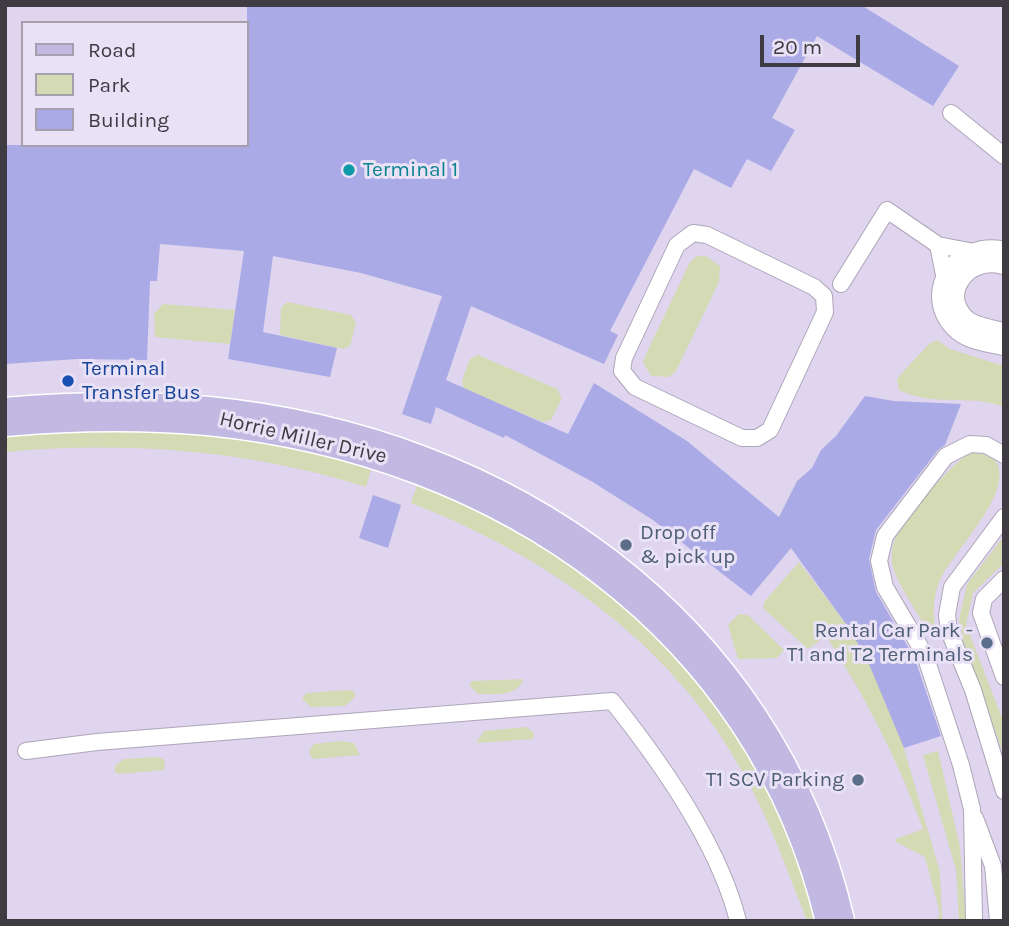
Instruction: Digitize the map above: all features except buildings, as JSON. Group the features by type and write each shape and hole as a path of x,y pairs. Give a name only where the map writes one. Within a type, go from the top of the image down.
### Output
{"main road":[{"name":"Horrie Miller Drive","path":"5,416 128,412 209,416 276,427 352,444 427,470 508,505 568,538 613,571 689,641 747,714 782,774 806,825 835,921"}],"street":[{"path":"997,257 976,257 963,264 949,287 949,301 953,314 962,325 998,335"}],"lane":[{"path":"951,113 1004,156"},
{"path":"841,284 828,290 814,286 707,235 687,235 677,245 624,358 625,377 635,387 743,438 757,438 770,430 825,312 887,210 938,245 997,257"},
{"path":"938,245 949,301"},
{"path":"814,286 824,296 825,312"},
{"path":"998,921 993,866 972,809 942,702 925,655 880,574 880,548 885,536 946,456 970,444 986,445 1004,455"},
{"path":"1004,517 952,587 947,615 949,631 973,690 1004,791"},
{"path":"1004,579 984,599 981,613 1004,677"},
{"path":"26,751 97,742 612,701 667,775 723,877 738,921"},
{"path":"972,809 974,921"}],"shaded area":[{"path":"5,5 1004,5 1004,921 5,921"}],"green space":[{"path":"697,256 706,256 720,266 719,282 676,371 669,377 651,376 643,362 690,262"},
{"path":"287,302 351,315 356,323 350,346 343,349 280,335 281,308"},
{"path":"163,304 235,310 230,344 155,337 154,314"},
{"path":"937,340 950,349 1004,366 1004,407 978,401 926,398 899,390 897,380 900,375 930,343"},
{"path":"478,355 557,389 562,398 551,420 543,422 464,389 462,381 470,359"},
{"path":"93,428 199,435 268,444 371,470 366,487 277,464 187,452 97,448 5,452 5,434"},
{"path":"971,453 990,457 998,465 996,493 940,580 934,606 936,632 929,635 894,571 893,544 906,521 928,493 952,467"},
{"path":"417,486 492,518 565,558 630,608 659,637 712,700 757,769 788,833 816,921 807,921 768,823 739,766 710,721 676,679 639,641 598,606 554,575 508,548 411,503"},
{"path":"1004,536 1004,563 973,593 966,625 1004,723 1004,756 964,644 959,620 967,584"},
{"path":"799,562 846,624 866,657 898,728 940,872 942,921 936,921 940,914 925,857 896,842 896,839 923,829 892,754 855,683 826,636 808,649 763,608 765,601"},
{"path":"739,614 748,615 784,650 777,658 738,659 728,625"},
{"path":"523,679 511,692 498,694 478,694 469,685 472,681"},
{"path":"349,690 355,692 355,697 345,706 311,707 302,699 306,693"},
{"path":"526,727 534,733 533,739 476,743 484,731"},
{"path":"340,741 354,743 360,755 312,759 309,751 314,744"},
{"path":"938,751 960,847 966,921 959,921 956,870 923,755"},
{"path":"158,757 165,760 164,770 119,774 114,771 116,765 124,759"}],"place":[{"name":"Terminal 1","path":"349,170"},
{"name":"Terminal Transfer Bus","path":"68,381"},
{"name":"Drop off & pick up","path":"626,545"},
{"name":"Rental Car Park - T1 and T2 Terminals","path":"987,643"},
{"name":"T1 SCV Parking","path":"858,780"}]}
